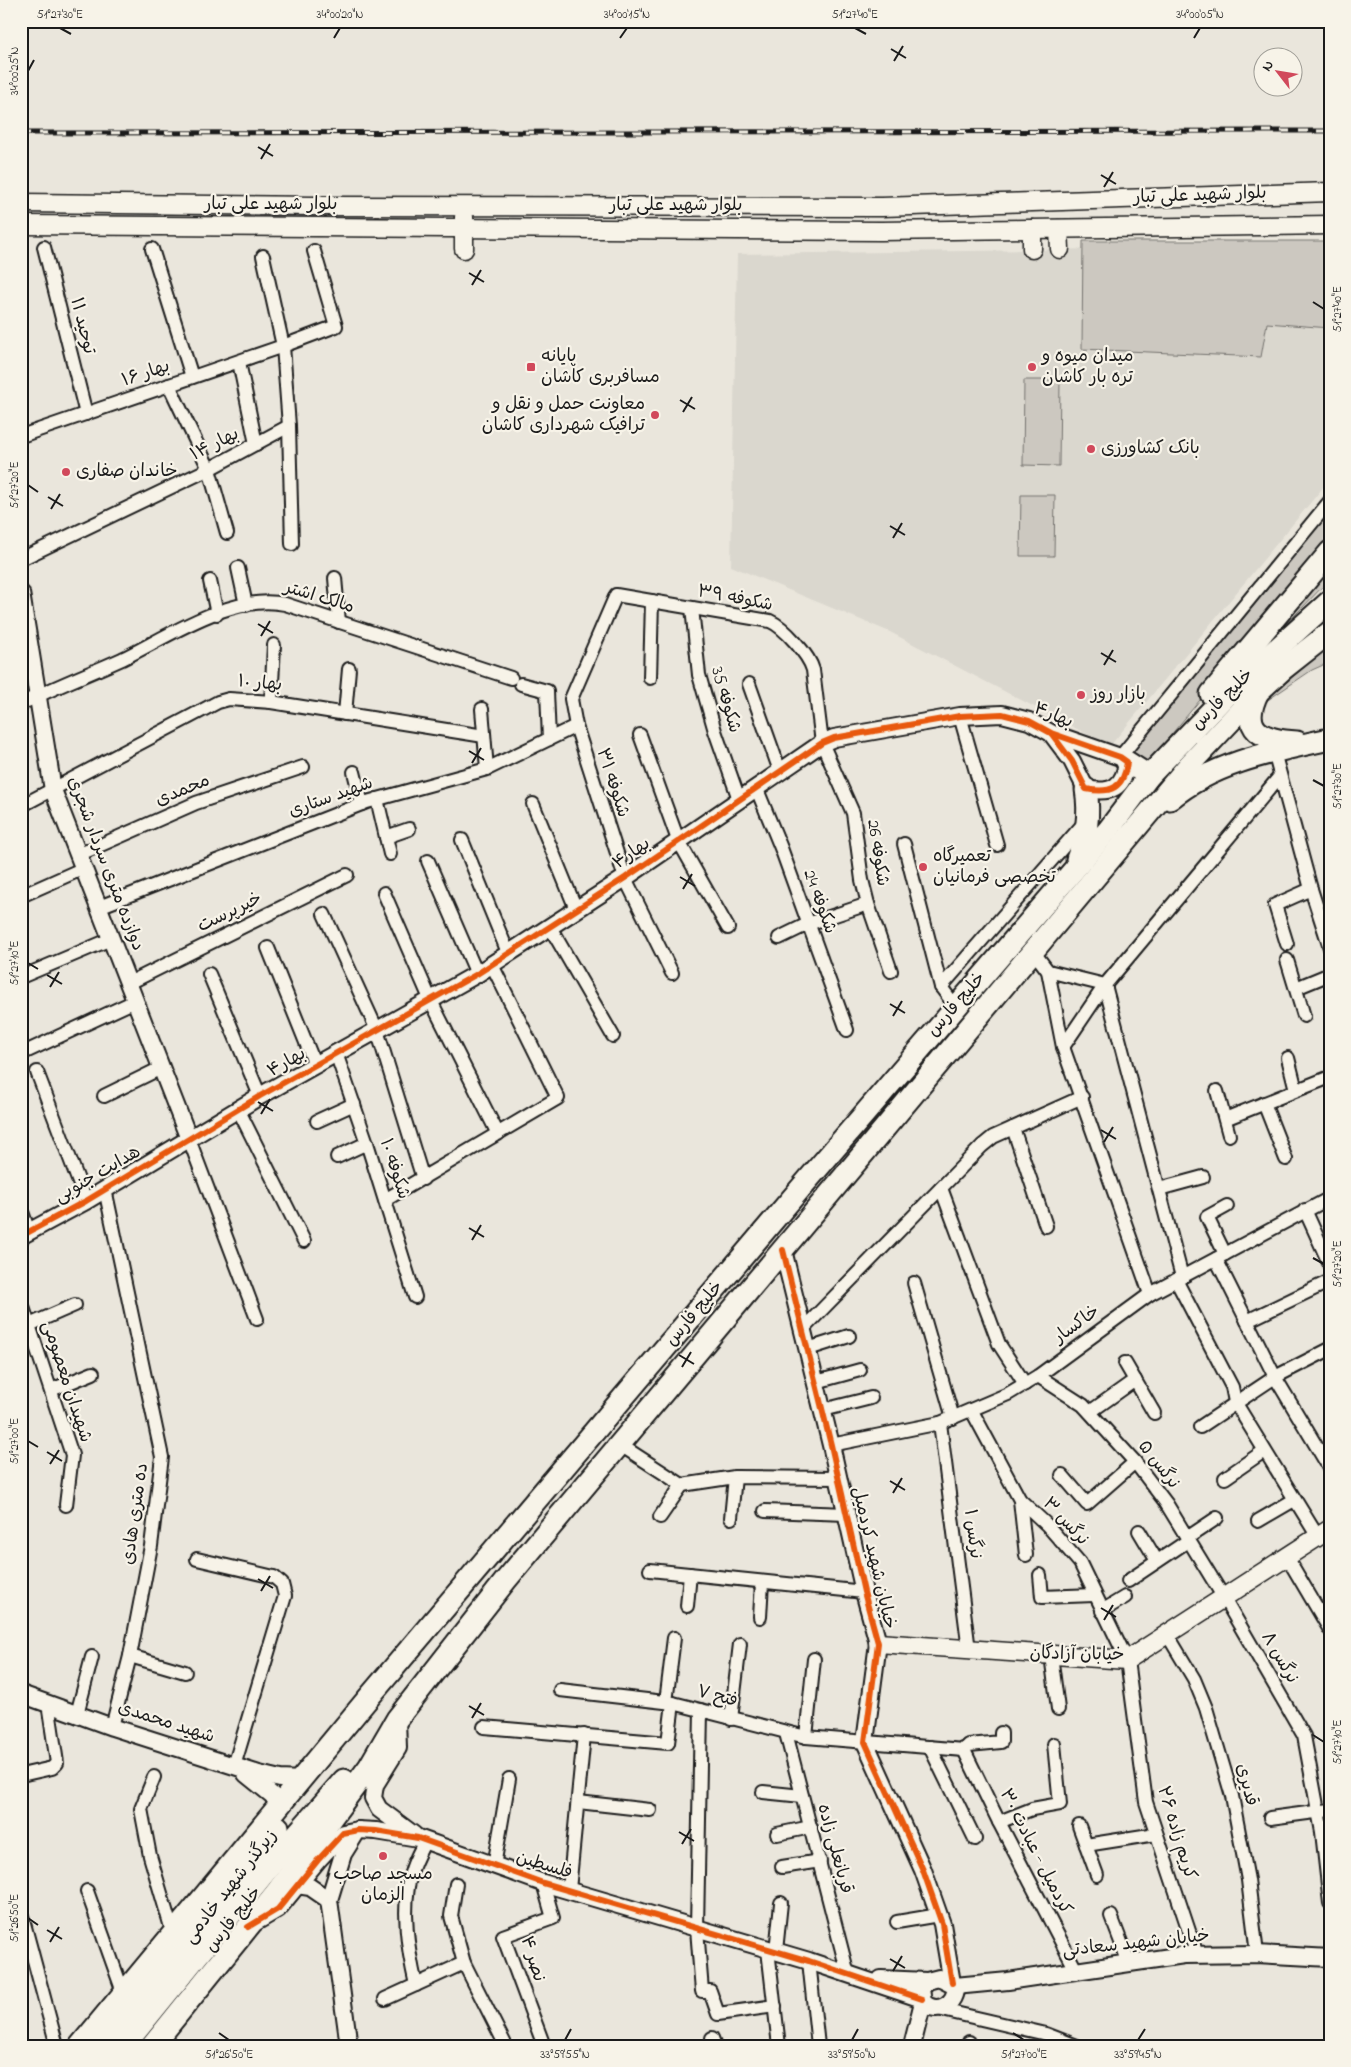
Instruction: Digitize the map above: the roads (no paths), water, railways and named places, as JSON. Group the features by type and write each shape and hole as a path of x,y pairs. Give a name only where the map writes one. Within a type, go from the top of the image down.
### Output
{"highway":[{"path":"1124,759 1149,776 1252,643 1330,552"},
{"name":"خلیج فارس","path":"80,2046 370,1696 1109,829 1149,776 1232,689 1330,601"},
{"name":"خلیج فارس","path":"152,2046 278,1890 369,1767 397,1719 500,1588 619,1444 1189,765 1258,692 1283,669 1330,632"},
{"path":"1258,692 1253,703 1251,715 1254,728 1264,737 1278,741 1320,741"},
{"path":"1124,843 1160,808 1186,787 1212,773 1236,763 1320,741"},
{"path":"1064,882 1082,849 1088,829 1086,789"},
{"name":"زیرگذر شهید خادمی","path":"100,2046 225,1898 336,1750 370,1696"},
{"name":"زیرگذر شهید خادمی","path":"124,2046 289,1842 397,1719"},
{"path":"146,2046 170,2024"}],"main road":[{"name":"بلوار شهید علی تبار","path":"21,203 882,206 1330,192"},
{"path":"1005,202 1006,229"},
{"path":"464,206 464,249"},
{"name":"بلوار شهید علی تبار","path":"21,225 871,231 1330,225"},
{"path":"1032,229 1032,249"},
{"path":"1059,229 1060,249"},
{"name":"خیابان آزادگان","path":"878,1643 1127,1660 1324,1533"}],"street":[{"name":"توحید ۱۱","path":"44,247 86,414"},
{"path":"152,249 192,378"},
{"name":"بهار ۱۶","path":"21,436 238,362 336,326 314,251"},
{"path":"263,256 283,346 289,426 292,544"},
{"path":"238,362 256,444"},
{"path":"169,385 209,469 227,533"},
{"name":"بهار ۱۴","path":"21,559 209,469 289,426"},
{"path":"1051,733 1072,761 1086,789 1101,792 1112,790 1122,781 1124,759 1330,501"},
{"path":"238,568 246,605"},
{"path":"335,578 340,622"},
{"path":"210,581 217,614"},
{"name":"دوازده متری سردار شجری","path":"21,593 39,695 52,790 189,1139"},
{"name":"شکوفه ۳۹","path":"616,595 770,621 781,628 812,666 822,743"},
{"name":"شکوفه ۳۱","path":"616,595 571,699 576,726 625,878 672,973"},
{"name":"مالک اشتر","path":"21,704 124,658 183,626 260,601 273,602 340,622 548,691 549,739"},
{"path":"650,678 652,601"},
{"name":"شکوفه 35","path":"692,608 699,675 715,731 739,799"},
{"path":"272,702 274,646"},
{"path":"345,714 349,669"},
{"path":"749,684 780,771"},
{"name":"بهار ۱۰","path":"21,806 218,702 234,698 272,702 484,736"},
{"path":"482,709 487,769"},
{"name":"بهار۴","path":"189,1139 260,1096 492,965 625,878 822,743 834,738 960,716 1010,715 1029,721 1051,733 1124,759"},
{"path":"960,716 997,846"},
{"name":"شهید ستاری","path":"99,907 362,804 487,769 576,726"},
{"path":"640,735 678,840 728,928"},
{"name":"شکوفه 26","path":"822,743 853,813 862,880 868,904 891,971"},
{"path":"1274,752 1311,889 1325,918 1330,948"},
{"name":"محمدی","path":"21,896 81,862 196,803 303,767"},
{"path":"354,772 362,804"},
{"path":"1063,1047 1105,985 1280,776"},
{"name":"شکوفه 24","path":"756,787 781,848 847,1030"},
{"path":"377,799 390,854"},
{"path":"534,804 576,909"},
{"path":"941,988 1088,818"},
{"path":"386,837 409,829"},
{"path":"462,840 508,954"},
{"path":"904,844 941,988 956,1007"},
{"path":"428,861 477,974"},
{"name":"خیرپرست","path":"129,983 347,875"},
{"path":"1287,944 1275,905 1311,889"},
{"path":"384,893 431,1001 498,1134"},
{"path":"779,938 808,924 868,904"},
{"path":"324,914 377,1030 423,1179"},
{"path":"550,927 613,1036"},
{"path":"21,977 111,939"},
{"path":"268,948 314,1065"},
{"path":"1032,952 1048,972 1063,1047 1150,1294"},
{"path":"1288,960 1304,1016"},
{"path":"385,1200 558,1098 492,965"},
{"path":"1048,972 1105,985"},
{"path":"209,974 260,1096"},
{"path":"1296,988 1330,974"},
{"path":"1105,985 1159,1189 1179,1279 1232,1387 1235,1402 1294,1500 1324,1533"},
{"path":"21,1054 135,1001"},
{"name":"شکوفه ۱۰","path":"336,1053 367,1143 415,1297"},
{"path":"1288,1058 1296,1090"},
{"path":"104,1096 162,1068"},
{"path":"37,1072 86,1200"},
{"path":"1225,1119 1330,1077"},
{"path":"1217,1091 1229,1134"},
{"path":"803,1329 982,1146 993,1137 1082,1097"},
{"path":"1264,1103 1286,1159"},
{"path":"317,1121 354,1104"},
{"path":"238,1109 304,1241"},
{"path":"1013,1128 1046,1226"},
{"path":"189,1139 257,1318"},
{"name":"هدایت جنوبی","path":"25,1234 106,1189 189,1139"},
{"path":"336,1157 367,1143"},
{"path":"1159,1189 1203,1177"},
{"path":"941,1188 998,1344 1025,1384"},
{"name":"ده متری هادی","path":"106,1189 162,1457 151,1546 130,1656 112,1726"},
{"name":"خاکسار","path":"831,1445 940,1423 972,1411 1038,1376 1150,1294 1330,1198"},
{"path":"1227,1206 1207,1217 1221,1257 1247,1321 1275,1376 1330,1469"},
{"path":"21,1209 25,1234"},
{"path":"1305,1210 1330,1265"},
{"name":"خیابان شهید کردمیل","path":"783,1250 823,1410 864,1592 878,1643 865,1742"},
{"path":"1247,1321 1330,1281"},
{"path":"914,1283 953,1418"},
{"name":"شهیدان معصومی","path":"21,1301 72,1455 66,1505"},
{"path":"29,1325 75,1305"},
{"path":"808,1349 849,1336"},
{"path":"1200,1426 1275,1376 1330,1349"},
{"path":"1125,1363 1154,1412"},
{"path":"816,1382 860,1370"},
{"path":"50,1390 93,1373"},
{"name":"نرگس ۵","path":"1038,1376 1083,1405 1135,1462 1166,1503 1224,1598"},
{"path":"1090,1412 1135,1380"},
{"path":"823,1410 871,1398"},
{"name":"نرگس ۳","path":"972,1411 1020,1500 1047,1525 1080,1563 1127,1660"},
{"name":"نرگس ۱","path":"940,1423 969,1650"},
{"path":"619,1444 682,1485 735,1477 839,1478"},
{"path":"1224,1478 1264,1451"},
{"path":"1062,1475 1087,1504 1135,1462"},
{"path":"731,1518 735,1477"},
{"path":"660,1517 682,1485"},
{"path":"1020,1500 1026,1555"},
{"path":"1258,1521 1294,1500"},
{"path":"765,1511 847,1514"},
{"path":"1128,1581 1217,1518"},
{"path":"1139,1531 1157,1561"},
{"path":"1287,1557 1330,1630"},
{"path":"197,1560 274,1577 282,1584 285,1596 234,1766 272,1794 279,1805"},
{"path":"650,1570 864,1592"},
{"path":"687,1606 690,1574"},
{"path":"1040,1575 1042,1597 1094,1595"},
{"path":"760,1617 762,1582"},
{"path":"1102,1611 1125,1597"},
{"name":"نرگس ۸","path":"1224,1598 1304,1736 1324,1810 1330,1903"},
{"name":"قدیری","path":"1166,1634 1194,1679 1206,1708 1232,1796 1248,1880 1258,1954"},
{"path":"484,1727 668,1744 674,1638"},
{"path":"731,1718 740,1644"},
{"path":"1051,1655 1058,1709"},
{"path":"130,1656 185,1672"},
{"path":"77,1714 92,1657"},
{"path":"806,1737 814,1659"},
{"name":"کریم زاده ۲۶","path":"1127,1660 1146,1802 1197,1954"},
{"name":"فتح ۷","path":"560,1690 670,1702 806,1737 964,1750"},
{"name":"شهید محمدی","path":"21,1694 234,1766 280,1779 301,1780"},
{"path":"21,1775 52,1768 57,1764 48,1703"},
{"path":"701,1710 697,1929 702,1991 710,1991 718,2014 775,2006"},
{"name":"فلسطین","path":"397,1719 398,1748 375,1785 373,1798 379,1809 422,1839"},
{"name":"قربانعلی زاده","path":"786,1733 820,1861 856,1976"},
{"path":"569,1890 584,1735"},
{"path":"964,1750 969,1745 1001,1738"},
{"path":"865,1742 923,1870 941,1920 953,1988 947,2005 928,2003"},
{"path":"999,1822 1032,1809 1060,1804 1054,1744"},
{"path":"930,1747 975,1839"},
{"name":"کردمیل - عبادت ۳۰","path":"964,1750 1076,1970"},
{"path":"154,1777 141,1808 150,1856 172,1934"},
{"path":"494,1866 509,1779"},
{"path":"763,1792 802,1796"},
{"path":"578,1802 650,1810"},
{"path":"1270,1818 1324,1810"},
{"path":"1079,1826 1097,1875"},
{"path":"777,1834 811,1827"},
{"path":"248,1926 278,1909 343,1833 358,1830"},
{"path":"349,2046 328,1900 343,1854 358,1830"},
{"name":"فلسطین","path":"358,1830 376,1831 422,1839 544,1883 810,1961 928,2003"},
{"path":"1086,1845 1156,1834"},
{"path":"416,1985 408,1941 407,1899 411,1871 422,1839"},
{"path":"782,1867 820,1861"},
{"name":"نصر ۴","path":"544,1883 553,1918 503,1936 544,2046"},
{"path":"456,1884 451,1916 467,1968 506,2046"},
{"path":"297,1885 310,1887 320,1892 328,1900"},
{"path":"88,1891 123,1992"},
{"path":"779,2046 772,1951 781,1903"},
{"path":"21,1912 57,2046"},
{"path":"1111,1916 1129,1963"},
{"path":"897,1922 941,1920"},
{"path":"913,2046 928,2003 921,1989 930,1980 939,1966 942,1952 941,1920"},
{"name":"خیابان شهید سعادتی","path":"953,1988 985,1992 1008,1981 1197,1954 1258,1954 1330,1958"},
{"path":"810,1961 818,2046"},
{"path":"385,1999 416,1985 467,1968"},
{"path":"856,1976 930,1980 943,1978 953,1988"},
{"path":"928,2003 1046,2040 1077,2046"}],"railway":[{"path":"21,133 1330,131"}],"place":[{"name":"پایانه مسافربری کاشان","path":"531,367"},
{"name":"میدان میوه و تره بار کاشان","path":"1032,367"},
{"name":"معاونت حمل و نقل و ترافیک شهرداری کاشان","path":"655,415"},
{"name":"بانک کشاورزی","path":"1091,449"},
{"name":"خاندان صفاری","path":"66,472"},
{"name":"بازار روز","path":"1081,695"},
{"name":"تعمیرگاه تخصصی فرمانیان","path":"923,867"},
{"name":"مسجد صاحب الزمان","path":"383,1856"}]}
